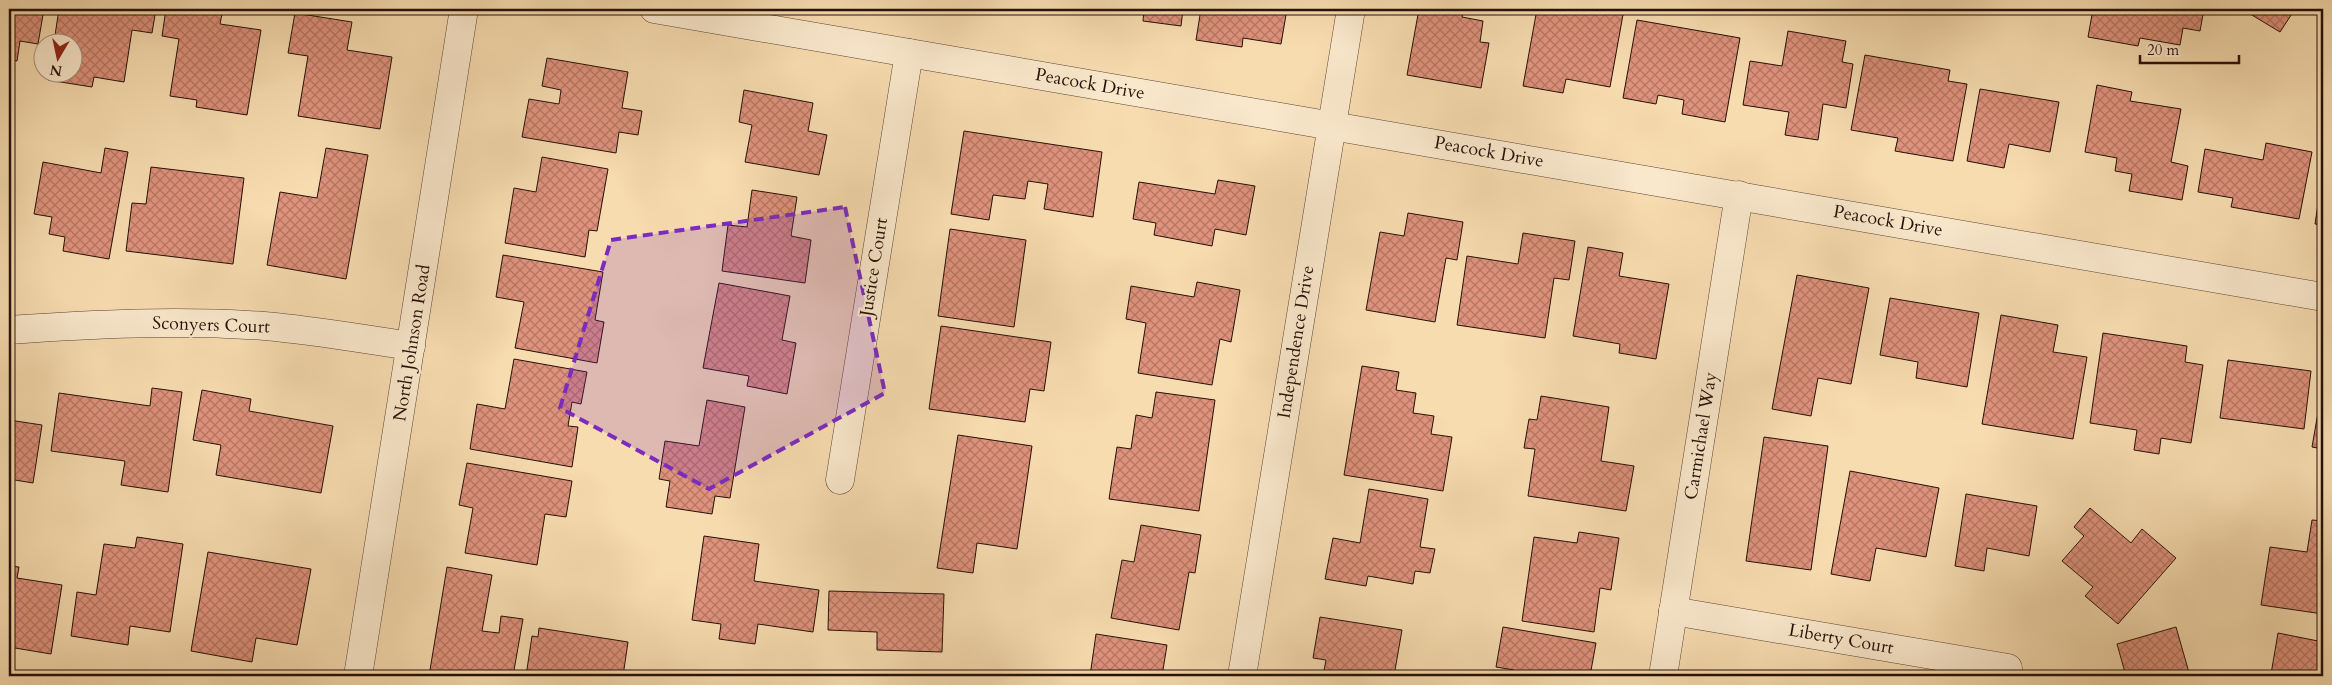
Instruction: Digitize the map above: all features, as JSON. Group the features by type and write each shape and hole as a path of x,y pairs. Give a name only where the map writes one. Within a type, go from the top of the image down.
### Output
{"street":[{"name":"North Johnson Road","path":"358,676 464,9"},
{"name":"Peacock Drive","path":"654,9 2323,297"},
{"name":"Independence Drive","path":"1242,676 1351,9"},
{"name":"Justice Court","path":"840,480 908,53"},
{"name":"Carmichael Way","path":"1663,676 1740,195"},
{"name":"Sconyers Court","path":"9,330 128,323 241,325 296,329 411,346"},
{"name":"Liberty Court","path":"1673,611 2008,668"}],"highlighted area":[{"path":"845,207 885,393 709,489 560,408 611,240"}],"building":[{"path":"9,9 44,9 40,32 32,32 32,43 20,41 17,61 9,60"},
{"path":"59,9 156,9 152,33 132,30 124,82 94,77 92,87 61,82 82,82 82,32 56,32"},
{"path":"166,9 223,9 220,24 261,30 247,115 196,107 197,100 170,96 179,39 162,36"},
{"path":"1144,9 1183,9 1181,26 1143,21"},
{"path":"1201,9 1287,9 1281,44 1243,38 1242,47 1196,40"},
{"path":"1419,9 1464,9 1462,17 1483,21 1480,42 1489,43 1481,88 1407,75"},
{"path":"1537,9 1624,9 1610,87 1566,79 1563,93 1523,86"},
{"path":"2093,9 2204,9 2200,31 2183,28 2180,45 2140,38 2138,46 2088,37"},
{"path":"2242,9 2295,9 2280,32"},
{"path":"295,13 352,22 347,50 392,57 380,129 298,116 308,56 288,53"},
{"path":"1637,20 1740,38 1725,122 1682,114 1684,100 1658,95 1656,104 1623,98"},
{"path":"1788,31 1846,41 1842,62 1853,64 1846,108 1823,104 1818,140 1785,135 1789,112 1743,105 1750,61 1782,66"},
{"path":"1865,55 1950,70 1948,81 1967,84 1953,161 1895,151 1898,138 1851,130"},
{"path":"547,58 628,72 622,108 642,111 638,135 619,132 616,153 522,137 529,99 559,104 561,90 542,86"},
{"path":"2097,85 2132,92 2130,101 2181,109 2171,162 2188,166 2182,200 2129,191 2132,174 2115,171 2117,158 2085,152"},
{"path":"1980,89 2059,102 2050,152 2009,144 2004,168 1967,161"},
{"path":"744,90 813,103 808,131 827,135 819,175 745,162 752,125 739,122"},
{"path":"964,131 1102,152 1093,217 1044,209 1048,184 1028,181 1025,199 993,195 989,220 951,214"},
{"path":"2266,143 2312,152 2299,219 2231,207 2233,198 2198,192 2205,149 2263,160"},
{"path":"105,148 128,152 109,259 63,251 65,237 49,234 52,217 34,214 43,162 101,173"},
{"path":"326,148 368,155 346,279 267,265 280,192 317,198"},
{"path":"542,157 608,169 597,231 589,230 585,257 505,243 514,188 536,192"},
{"path":"151,167 244,178 233,264 126,251 132,203 146,204"},
{"path":"2323,171 2323,225 2315,224"},
{"path":"1218,180 1255,186 1246,235 1215,229 1212,246 1154,235 1156,223 1133,219 1139,182 1215,194"},
{"path":"752,190 797,197 791,236 811,240 805,283 722,271 728,225 747,227"},
{"path":"1408,213 1463,222 1457,260 1446,258 1435,322 1366,310 1380,232 1404,236"},
{"path":"950,229 1026,240 1014,327 938,316"},
{"path":"1523,233 1575,241 1569,280 1554,278 1545,338 1457,325 1467,256 1518,264"},
{"path":"1588,247 1623,253 1619,276 1669,284 1656,359 1619,353 1620,344 1573,336"},
{"path":"503,255 603,272 595,320 604,322 597,363 515,348 524,302 496,297"},
{"path":"1797,275 1869,288 1851,384 1818,378 1811,416 1772,409"},
{"path":"1197,282 1240,290 1231,342 1220,339 1212,385 1138,373 1146,323 1126,319 1131,286 1194,297"},
{"path":"719,283 790,296 782,340 796,343 787,394 747,386 749,376 703,368"},
{"path":"1890,298 1979,313 1967,387 1916,378 1918,362 1880,355"},
{"path":"2001,315 2058,325 2053,352 2087,357 2073,439 1982,424"},
{"path":"941,326 1051,342 1044,391 1030,389 1025,422 929,409"},
{"path":"2103,333 2187,346 2185,362 2203,365 2191,443 2161,438 2159,454 2134,450 2137,430 2090,423"},
{"path":"514,359 587,372 581,404 572,402 568,426 578,427 572,467 470,449 477,404 505,409"},
{"path":"2228,360 2311,371 2304,429 2220,418"},
{"path":"1362,366 1399,372 1396,390 1416,393 1413,413 1434,416 1431,434 1452,437 1443,491 1344,475"},
{"path":"2323,384 2323,449 2312,447"},
{"path":"152,388 182,392 168,492 121,485 125,461 51,451 59,393 150,406"},
{"path":"202,390 251,399 249,411 333,426 321,493 216,475 221,445 193,440"},
{"path":"1156,392 1215,400 1199,511 1109,499 1117,447 1131,449 1136,415 1152,418"},
{"path":"1541,396 1609,407 1601,461 1634,466 1626,511 1528,496 1535,449 1524,448 1529,419 1537,420"},
{"path":"707,400 745,407 730,498 715,496 712,514 666,507 670,481 659,479 665,441 699,446"},
{"path":"9,420 42,425 33,483 9,479"},
{"path":"958,435 1032,446 1017,549 977,543 973,573 937,568"},
{"path":"1764,437 1828,446 1811,570 1746,561"},
{"path":"467,463 572,481 566,517 545,514 537,565 465,553 473,508 459,505"},
{"path":"1850,471 1939,488 1926,557 1876,548 1870,581 1831,574"},
{"path":"1369,489 1428,499 1420,547 1435,549 1430,573 1415,571 1413,584 1368,576 1366,586 1325,579 1333,538 1360,543"},
{"path":"1966,494 2037,506 2029,556 1987,548 1984,571 1955,566"},
{"path":"2090,508 2131,543 2142,529 2176,558 2118,624 2085,596 2093,587 2062,561 2084,536 2074,527"},
{"path":"2312,520 2323,521 2323,614 2261,605 2270,547 2307,552"},
{"path":"1141,525 1201,535 1195,573 1189,572 1179,630 1111,618 1122,560 1134,562"},
{"path":"1579,532 1619,538 1611,590 1600,588 1594,632 1522,621 1534,537 1577,543"},
{"path":"704,536 759,544 754,581 819,590 813,632 758,624 755,644 719,639 721,624 692,620"},
{"path":"137,537 183,544 170,632 130,626 128,645 71,636 77,592 96,595 104,544 135,548"},
{"path":"208,552 311,569 297,645 256,638 252,662 191,651"},
{"path":"9,566 19,567 17,578 62,585 51,654 9,647"},
{"path":"447,567 492,575 482,631 499,633 501,616 523,619 513,676 429,676"},
{"path":"829,591 944,594 942,652 877,650 877,632 828,630"},
{"path":"1320,617 1402,630 1394,676 1323,676 1326,660 1313,658"},
{"path":"1503,627 1596,643 1590,676 1513,676 1514,670 1496,667"},
{"path":"2176,627 2190,676 2126,676 2117,644"},
{"path":"539,628 628,642 623,676 526,676 532,636 538,637"},
{"path":"2278,633 2323,642 2323,676 2260,676 2261,672 2271,674"},
{"path":"1096,634 1167,645 1162,676 1090,676"}]}
